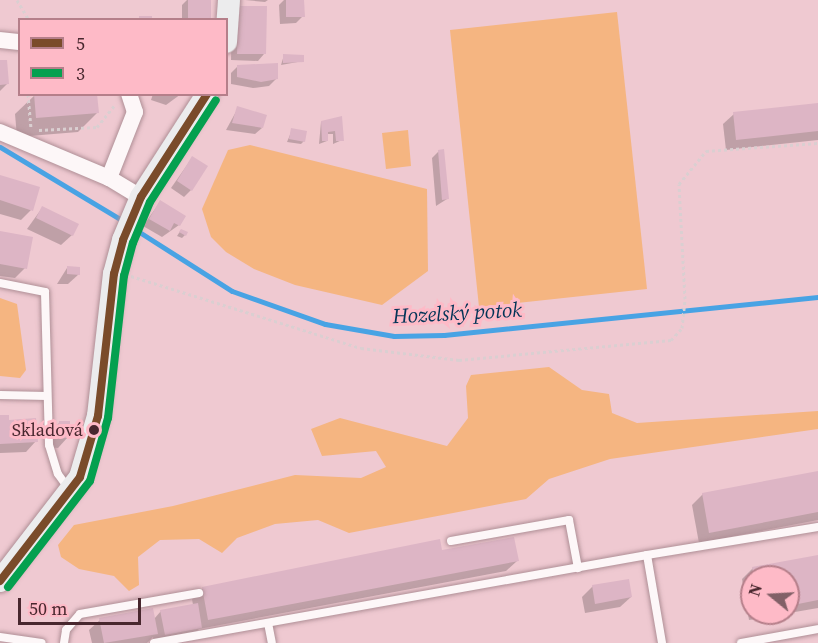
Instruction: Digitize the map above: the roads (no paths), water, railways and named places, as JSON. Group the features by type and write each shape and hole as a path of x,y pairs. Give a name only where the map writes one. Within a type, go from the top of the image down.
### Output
{"street":[{"path":"228,21 230,0"},
{"path":"0,40 18,42"},
{"path":"0,581 71,491 89,453 97,422 114,274 123,240 137,204 206,96"},
{"path":"109,178 135,112 123,99"},
{"path":"0,132 109,178 137,204"}],"lane":[{"path":"0,283 45,292 49,445 58,474 71,491"},
{"path":"0,395 47,396"},
{"path":"451,542 569,520 578,568"},
{"path":"154,643 193,640 268,623 647,555 818,527"},
{"path":"647,555 663,643"},
{"path":"64,643 66,630 80,614 199,593"},
{"path":"268,623 272,643"},
{"path":"741,643 818,629"},
{"path":"0,638 42,643"}],"waterway":[{"name":"Hozelský potok","path":"0,147 125,222"},
{"name":"Hozelský potok","path":"133,228 232,291 325,324 394,336 444,335 818,297"}],"place":[{"name":"Skladová","path":"94,430"}]}
